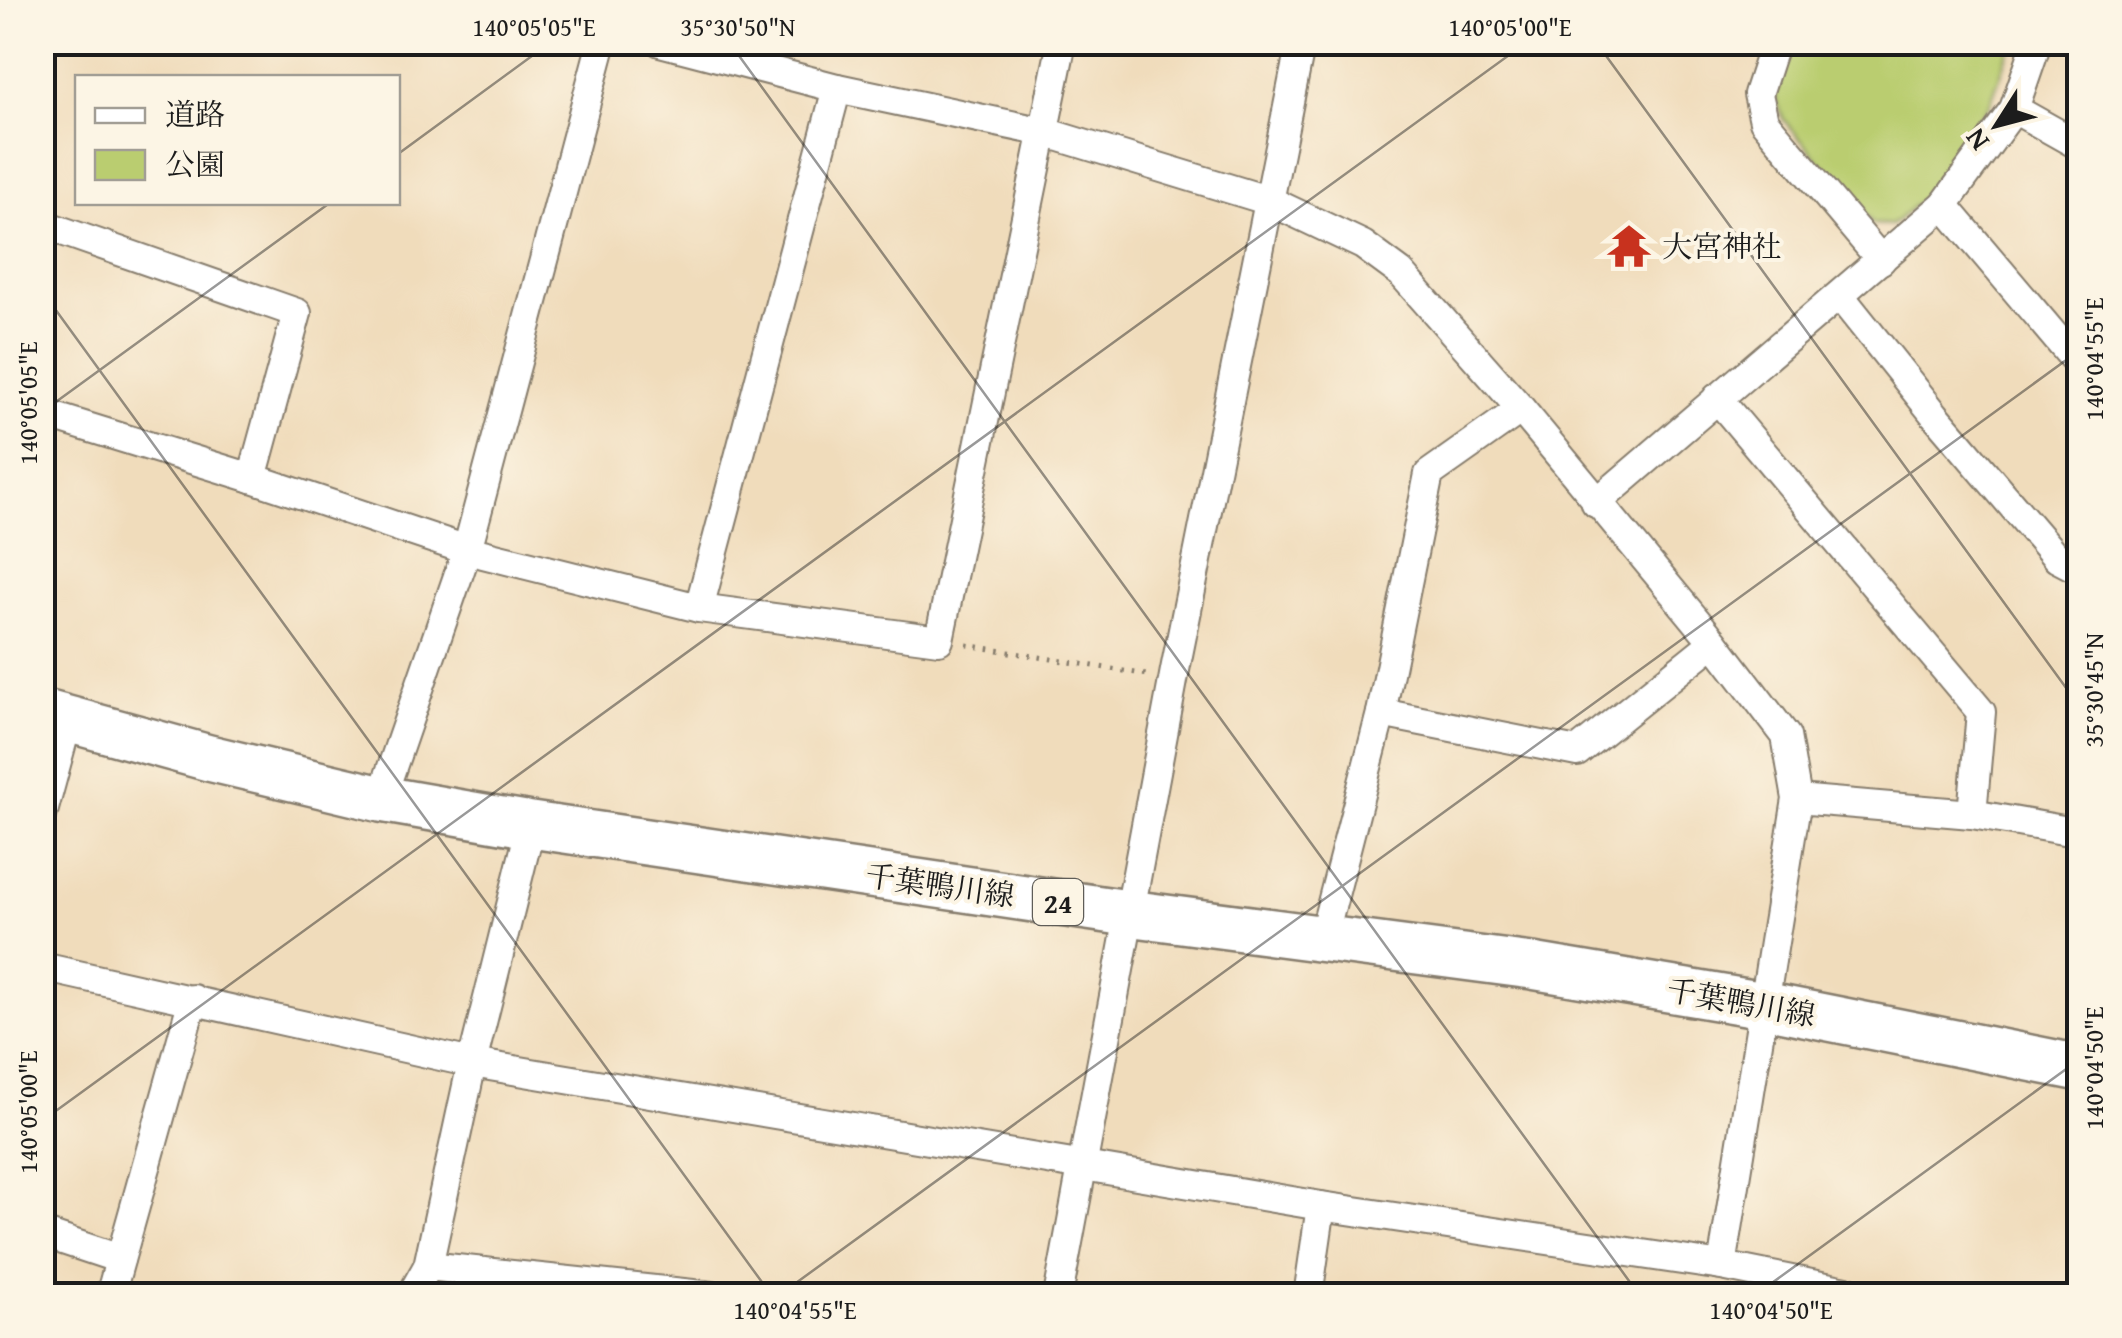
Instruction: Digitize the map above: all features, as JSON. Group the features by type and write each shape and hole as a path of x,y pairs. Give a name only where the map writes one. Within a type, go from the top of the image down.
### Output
{"main road":[{"name":"千葉鴨川線","path":"55,716 382,799 531,825 1128,913 1532,966 1764,1005 2080,1068"}],"street":[{"path":"382,799 467,550 602,42"},
{"path":"660,42 837,88 1044,132 1270,201 1363,245 1401,273 1520,409 1714,642 1786,736 1796,799 1722,1266"},
{"path":"42,413 467,550 700,608 939,640 1062,42"},
{"path":"1058,1296 1173,680 1301,42"},
{"path":"1775,42 1758,94 1764,121 1881,260"},
{"path":"1596,503 1944,205 2014,109 2037,42"},
{"path":"700,608 837,88"},
{"path":"2014,109 2080,146"},
{"path":"1944,205 2080,366"},
{"path":"42,224 297,313 252,478"},
{"path":"1840,296 1935,415 2058,558 2080,570"},
{"path":"1717,398 1981,712 1972,814"},
{"path":"1323,938 1381,713 1429,474 1520,409"},
{"path":"1381,713 1577,752 1714,642"},
{"path":"42,816 55,716"},
{"path":"1796,799 1972,814 2080,832"},
{"path":"411,1296 428,1266 472,1063 531,825"},
{"path":"42,967 472,1063 1320,1206 1722,1266 1871,1296"},
{"path":"110,1296 193,999"},
{"path":"1308,1296 1320,1206"},
{"path":"42,1233 120,1260"},
{"path":"428,1266 712,1296"}],"path":[{"path":"939,640 1173,680"}],"green space":[{"path":"1794,42 2012,43 1990,104 1932,190 1892,225 1873,224 1783,119 1775,96"}],"place":[{"name":"大宮神社","path":"1629,246"}]}
